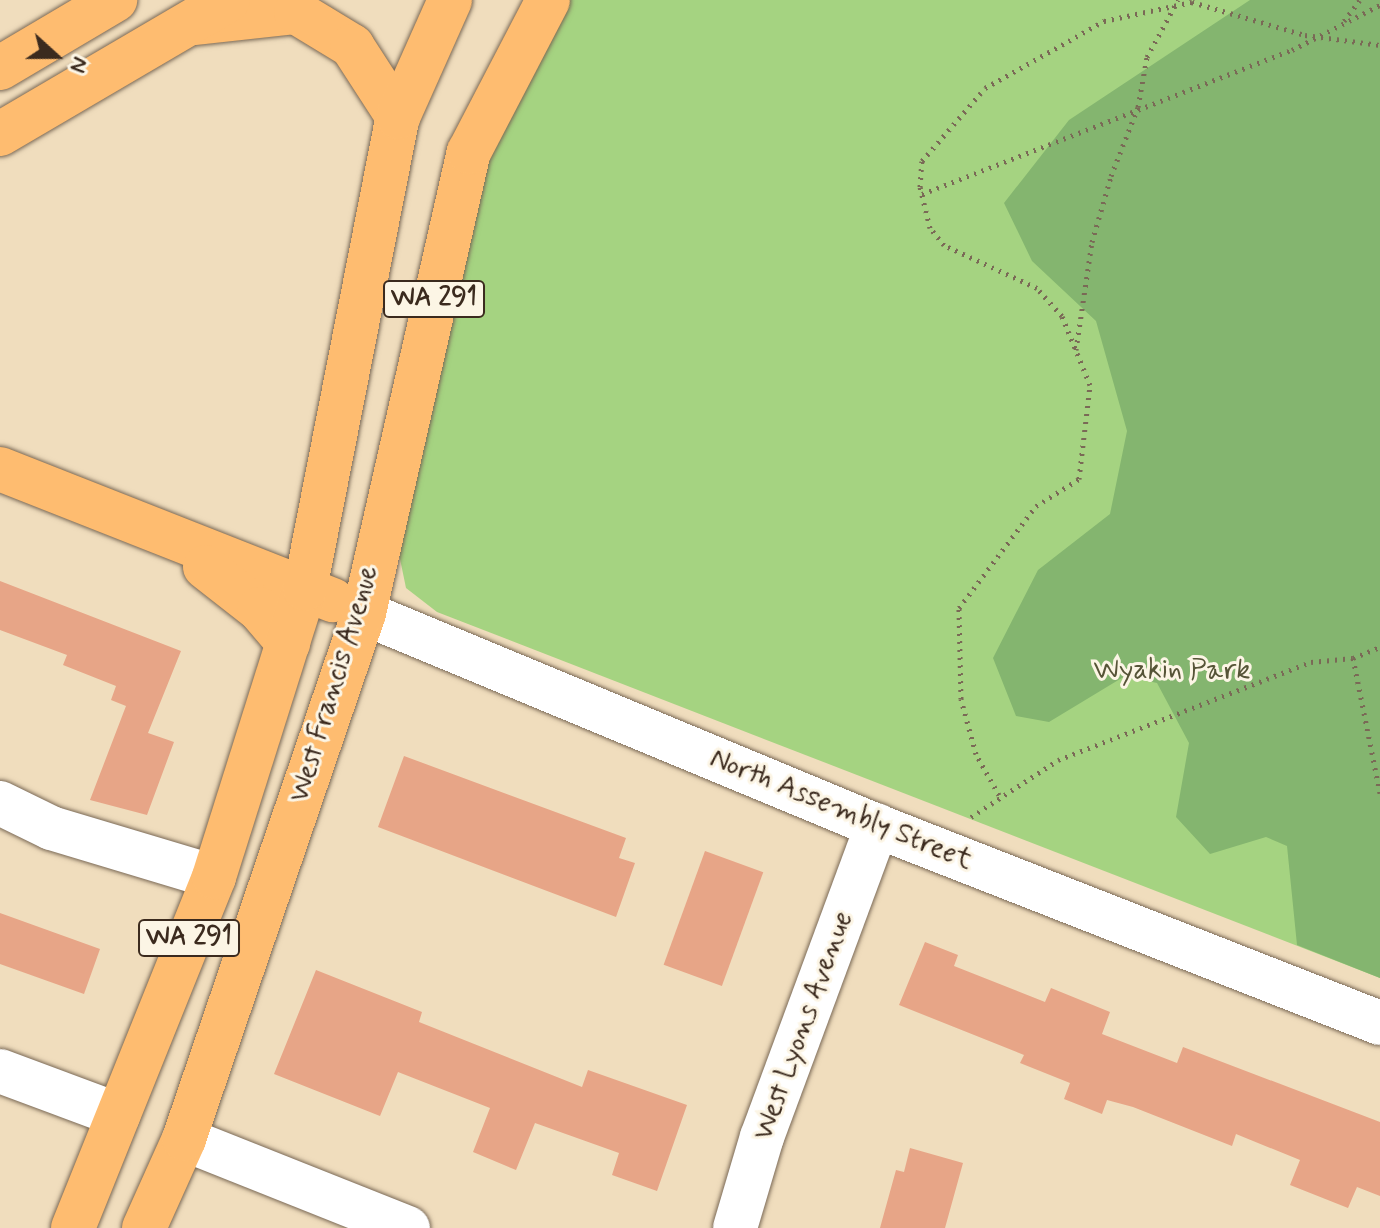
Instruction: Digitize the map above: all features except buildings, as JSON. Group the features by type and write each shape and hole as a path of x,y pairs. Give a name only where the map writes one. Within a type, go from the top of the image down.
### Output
{"main road":[{"path":"0,68 115,0"},
{"path":"0,134 228,0"},
{"name":"West Francis Avenue","path":"73,1228 214,877 305,589 398,117 450,0"},
{"name":"West Francis Avenue","path":"144,1228 184,1139 364,613 469,152 548,0"},
{"path":"189,23 296,12 352,46 398,117"},
{"path":"0,469 153,532 241,593 288,643"},
{"name":"North Assembly Street","path":"153,532 364,613"}],"street":[{"name":"North Assembly Street","path":"364,613 877,826 1380,1023"},
{"path":"0,803 51,828 214,877"},
{"name":"West Lyons Avenue","path":"735,1228 762,1137 877,826"},
{"path":"0,1071 118,1115"},
{"path":"184,1139 408,1228"}],"path":[{"path":"1344,22 1360,0"},
{"path":"999,795 976,754 961,699 959,608 1036,506 1079,479 1090,385 1062,316 1037,288 944,245 930,228 922,194 922,161 985,88 1104,21 1192,2 1313,36 1380,45"},
{"path":"1076,351 1092,242 1111,176 1138,107 1147,57 1176,3"},
{"path":"922,194 1138,107 1292,50 1313,36 1380,5"},
{"path":"934,848 999,795 1058,760 1311,662 1353,658 1380,647"},
{"path":"1353,658 1380,793"}],"green space":[{"path":"561,0 1380,0 1380,978 437,612 406,588 399,554 487,142"},
{"name":"Wyakin Park","path":"1250,0 1380,0 1380,978 1297,945 1287,846 1266,837 1210,854 1176,817 1189,743 1157,683 1125,676 1049,722 1016,716 993,658 1038,570 1110,514 1127,431 1096,321 1032,261 1004,203 1069,120"}]}
